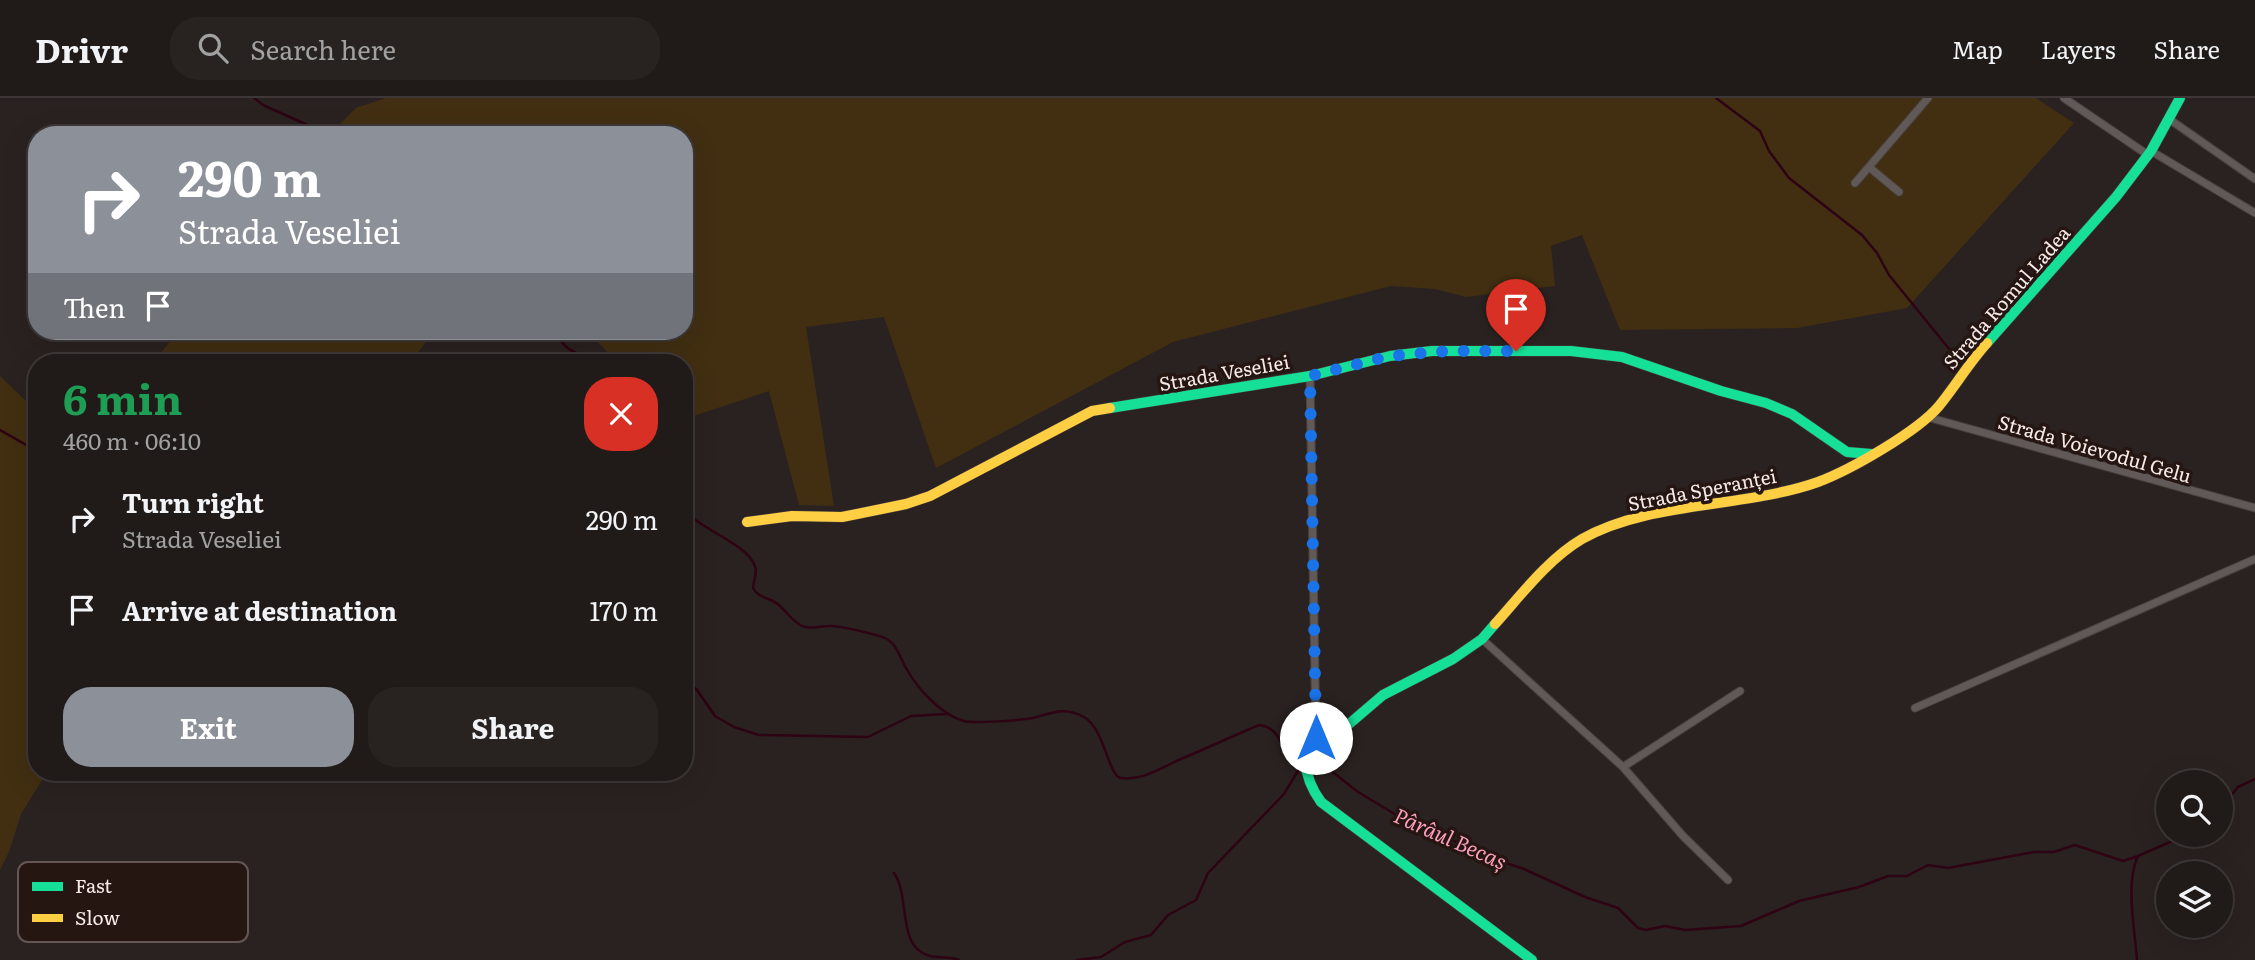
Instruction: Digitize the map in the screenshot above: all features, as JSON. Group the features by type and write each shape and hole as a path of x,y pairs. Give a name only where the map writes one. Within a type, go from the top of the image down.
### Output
{"street":[{"path":"1856,183 1928,98"},
{"path":"2064,98 2150,153 2255,213"},
{"path":"2079,108 2085,98"},
{"name":"Strada Romul Ladea","path":"1875,454 1938,407 1967,365 2081,238 2150,153 2180,98"},
{"path":"2169,119 2255,178"},
{"path":"1869,167 1899,192"},
{"name":"Strada Veseliei","path":"747,522 792,516 842,517 906,504 930,496 1092,411 1310,376 1390,356 1432,351 1597,353 1622,357 1721,391 1766,402 1792,414 1847,452 1875,454"},
{"path":"1310,376 1313,739 1305,748 1306,771 1311,788 1321,802 1532,960"},
{"name":"Strada Voievodul Gelu","path":"1927,417 2255,508"},
{"name":"Strada Speranței","path":"1313,739 1327,737 1342,730 1383,695 1453,659 1482,639 1556,559 1595,533 1618,524 1678,509 1771,496 1820,481 1875,454"},
{"path":"1915,708 2255,559"},
{"path":"1482,639 1623,767 1683,836 1728,880"},
{"path":"1623,767 1740,691"}],"shaded area":[{"path":"386,98 2036,98 2074,123 1907,308 1797,328 1620,330 1582,235 1551,246 1555,286 1466,297 1435,289 1391,286 1173,342 936,468 884,317 806,327 834,506 799,505 769,391 693,416 693,354 609,354 596,340 693,340 693,126 338,126 356,108"},
{"path":"171,340 427,340 417,354 160,354"},
{"path":"0,376 28,402 28,781 41,781 21,814 9,852 0,870"}],"waterway":[{"path":"254,98 263,105 310,126"},
{"path":"1716,98 1760,131 1769,151 1789,178 1862,235 1877,253 1889,275 1959,361"},
{"name":"Pârâul Becaș","path":"561,340 578,354"},
{"path":"0,430 28,446"},
{"name":"Pârâul Becaș","path":"693,518 743,550 756,569 753,588 758,594 776,602 795,622 809,628 828,626 865,632 889,641 923,692 938,707 955,718 969,722 987,722 1033,718 1058,712 1077,714 1084,717 1097,731 1113,769 1121,778 1152,773 1259,725 1274,732 1289,754 1301,756"},
{"path":"693,686 715,716 734,727 759,735 868,737 911,716 946,714"},
{"name":"Pârâul Becaș","path":"1308,757 1408,822 1448,837 1472,852 1524,869 1585,897 1618,908 1638,928 1646,930 1665,926 1685,930 1741,926 1799,901 1859,887 1888,876 1907,876 1928,865 1948,868 2034,852 2054,852 2075,845 2123,861 2159,847"},
{"path":"1077,960 1101,957 1125,942 1151,935 1168,915 1196,900 1208,873 1284,794 1302,764"},
{"name":"Pârâul Becaș","path":"2233,793 2238,787 2255,779"},
{"path":"2137,960 2131,893 2138,856"},
{"path":"894,873 899,882 907,926 914,945 925,954 959,960"}],"traffic: fast":[{"path":"1987,343 2116,197 2151,151 2180,98"},
{"path":"1110,408 1310,376 1390,356 1432,351 1571,351 1622,357 1721,391 1766,403 1792,414 1847,452 1871,454"},
{"path":"1495,624 1482,639 1453,659 1383,695 1342,730 1307,742 1306,766 1321,802 1532,960"}],"traffic: slow":[{"path":"1495,624 1558,557 1582,539 1608,527 1666,511 1790,490 1818,482 1865,460 1929,416 1987,343"},
{"path":"747,522 792,516 842,517 906,504 930,496 1092,411 1110,408"}],"route":[{"path":"1316,738 1310,376 1390,356 1432,351 1516,351"}]}
